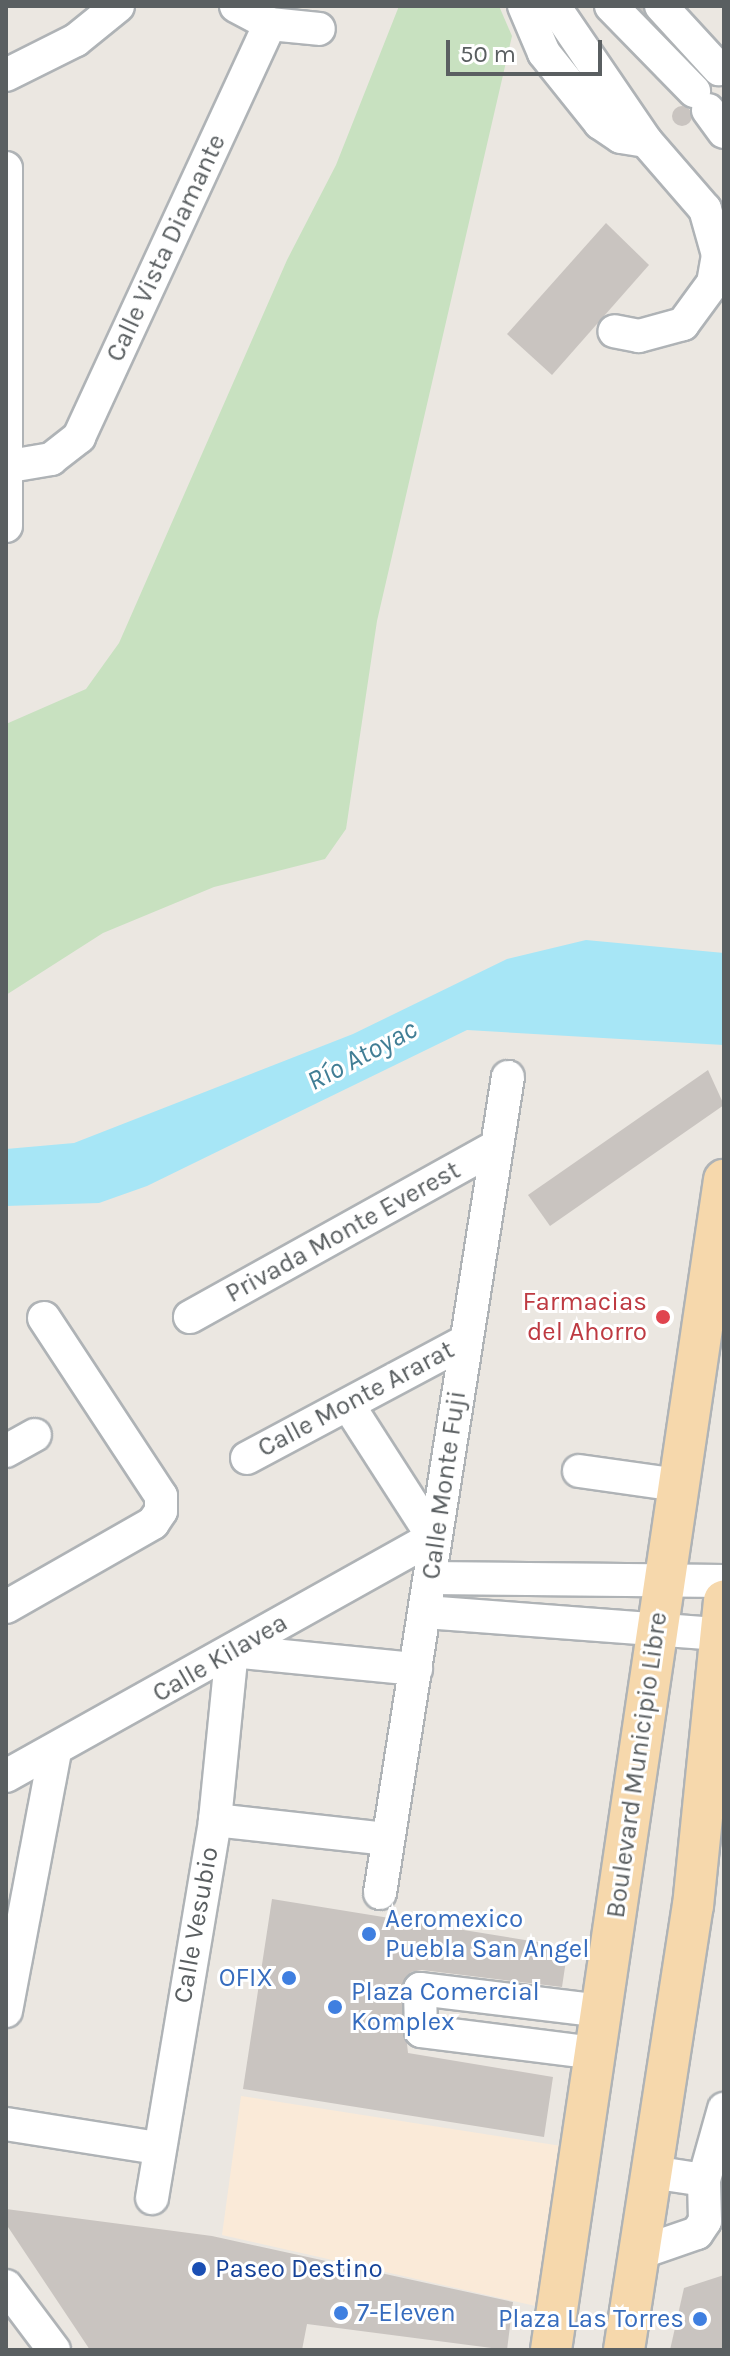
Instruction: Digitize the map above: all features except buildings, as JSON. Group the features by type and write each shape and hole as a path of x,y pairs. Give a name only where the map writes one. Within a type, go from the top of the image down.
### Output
{"main road":[{"name":"Boulevard Municipio Libre","path":"551,2350 724,1180"},
{"path":"624,2350 693,1906 722,1617"}],"street":[{"path":"6,75 76,40 118,6"},
{"path":"236,6 270,24 319,29"},
{"path":"524,6 544,53 600,123 621,137 646,141"},
{"path":"554,6 571,38 646,141 705,209 719,233 713,283 683,324 639,336 614,331"},
{"path":"571,38 577,17 590,6"},
{"path":"611,6 713,109"},
{"path":"661,6 719,69"},
{"name":"Calle Vista Diamante","path":"10,466 51,459 79,437 270,24"},
{"path":"6,168 10,466 6,526"},
{"name":"Calle Monte Fuji","path":"380,1893 425,1612 433,1537 508,1077"},
{"name":"Privada Monte Everest","path":"190,1317 497,1146"},
{"path":"6,1607 153,1523 161,1511 153,1483 44,1318"},
{"name":"Calle Monte Ararat","path":"247,1458 466,1341"},
{"path":"349,1406 433,1537"},
{"path":"6,1451 35,1435"},
{"path":"579,1471 679,1485"},
{"name":"Calle Kilavea","path":"6,1776 55,1752 433,1537"},
{"path":"430,1578 664,1583 724,1581"},
{"path":"425,1612 657,1629 722,1617"},
{"path":"232,1651 416,1669"},
{"name":"Calle Vesubio","path":"152,2198 157,2148 215,1820 232,1651"},
{"path":"6,2011 55,1752"},
{"path":"215,1820 388,1839"},
{"path":"595,2053 416,2026 424,1985 601,2011"},
{"path":"536,2046 540,2002"},
{"path":"639,2253 703,2227 704,2180 724,2109"},
{"path":"6,2124 157,2148"},
{"path":"651,2172 704,2180"},
{"path":"6,2286 54,2350"}],"shaded area":[{"path":"241,2096 568,2147 540,2307 222,2235"}],"green space":[{"path":"399,6 499,6 512,36 377,621 346,829 325,859 214,887 103,933 6,995 6,724 86,689 119,643 287,260 336,165"}],"water":[{"name":"Río Atoyac","path":"586,940 724,953 724,1045 467,1030 147,1186 99,1203 6,1206 6,1149 74,1143 353,1034 507,959"}],"tunnel":[{"path":"634,6 671,48"}],"place":[{"name":"Farmacias del Ahorro","path":"663,1317"},
{"name":"Aeromexico Puebla San Angel","path":"369,1934"},
{"name":"OFIX","path":"289,1978"},
{"name":"Plaza Comercial Komplex","path":"335,2007"},
{"name":"Paseo Destino","path":"199,2269"},
{"name":"7-Eleven","path":"341,2313"},
{"name":"Plaza Las Torres","path":"700,2319"}]}
